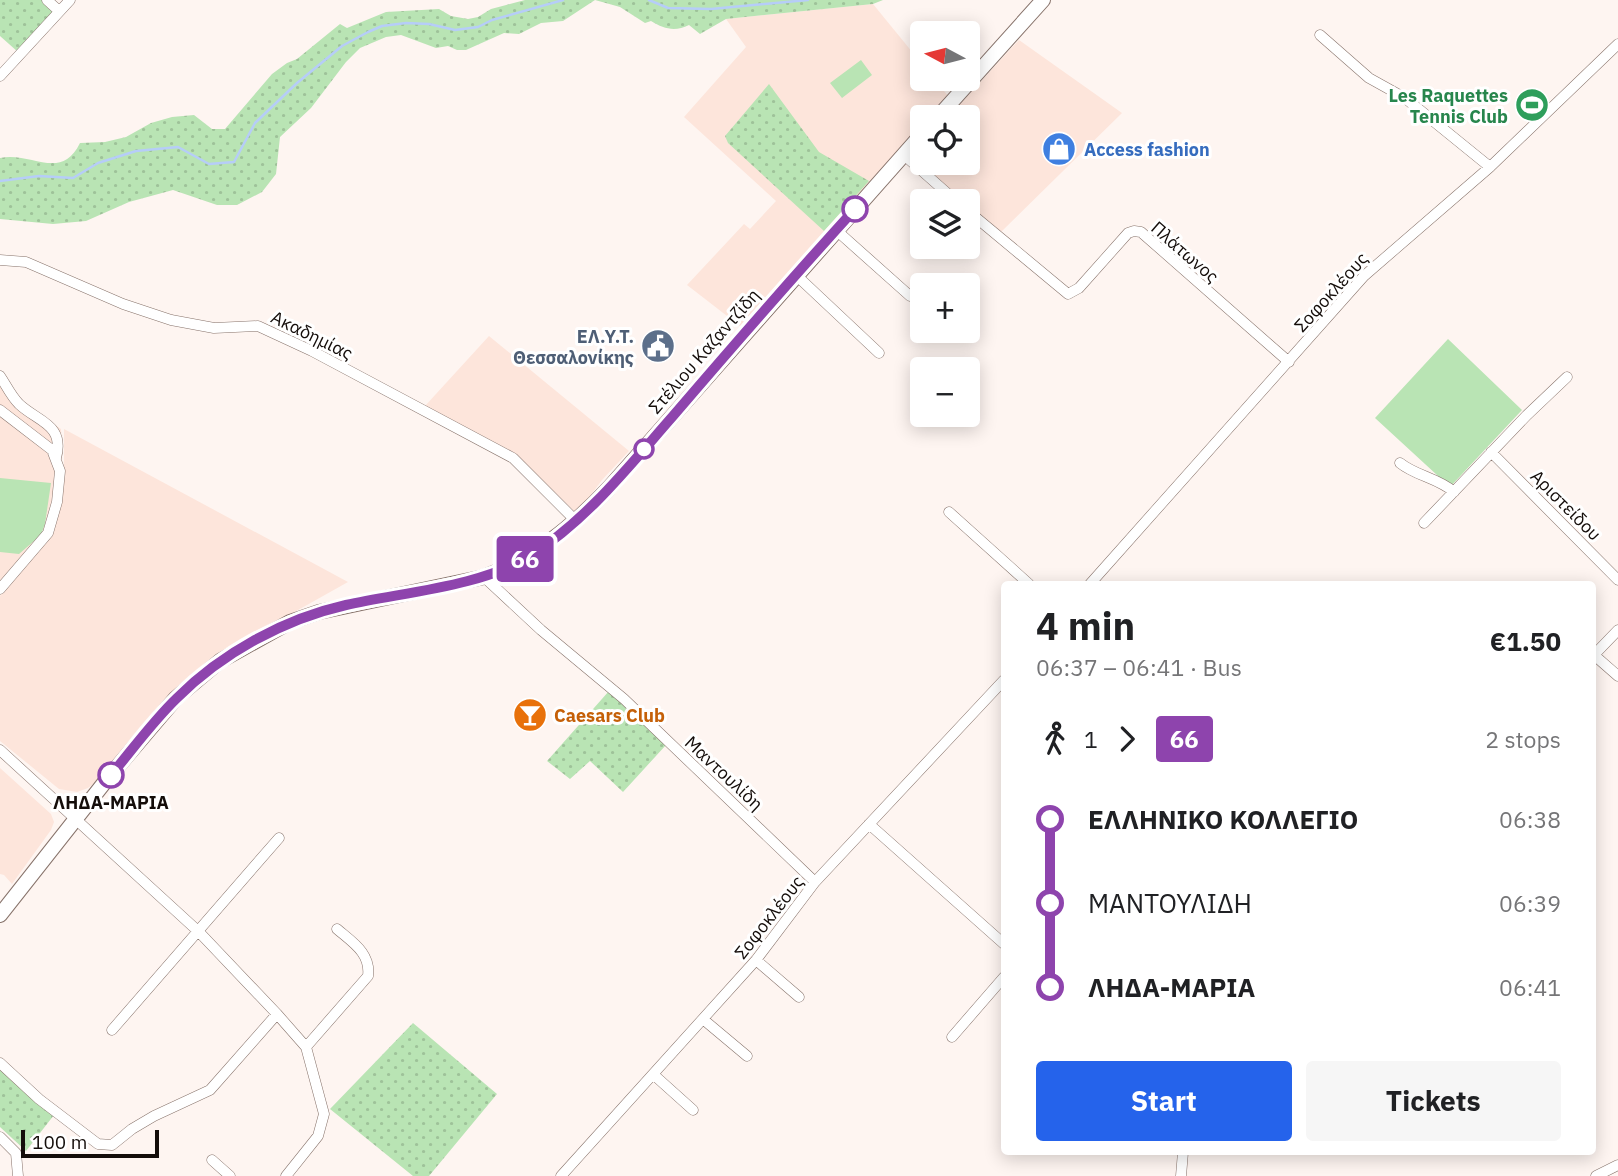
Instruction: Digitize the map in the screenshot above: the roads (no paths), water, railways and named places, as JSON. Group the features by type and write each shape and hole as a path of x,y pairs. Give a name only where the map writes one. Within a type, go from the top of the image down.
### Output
{"main road":[{"path":"949,105 1043,0"},
{"name":"Στέλιου Καζαντζίδη","path":"0,915 75,819 176,698 220,662 290,622 319,612 484,577 510,567 529,557 576,521 624,471 910,148"}],"street":[{"path":"47,0 59,11"},
{"path":"0,76 70,0"},
{"path":"1320,34 1369,78 1405,98 1490,167"},
{"name":"Σοφοκλέους","path":"1093,581 1375,265 1490,167 1618,44"},
{"path":"904,155 942,189"},
{"name":"Πλάτωνος","path":"980,221 1068,294 1079,288 1128,233 1141,232 1289,362"},
{"path":"836,230 910,295"},
{"name":"Ακαδημίας","path":"0,260 26,262 123,304 171,320 214,328 258,326 312,351 513,458 576,521"},
{"path":"796,275 879,353"},
{"path":"0,376 18,403 53,429 59,446 56,458"},
{"path":"1424,523 1567,377"},
{"path":"0,410 52,450 60,471 50,528 0,589"},
{"name":"Αριστείδου","path":"1491,452 1618,580"},
{"path":"1401,463 1414,473 1447,486 1454,492"},
{"path":"949,512 1026,581"},
{"name":"Μαντουλίδη","path":"484,577 541,630 624,699 815,882"},
{"path":"1596,653 1618,630"},
{"path":"1596,658 1618,676"},
{"name":"Σοφοκλέους","path":"561,1176 756,960 815,882 1001,683"},
{"path":"0,750 199,932 306,1047 322,1101 322,1125 311,1147 286,1176"},
{"path":"869,824 1001,941"},
{"path":"112,1030 279,838"},
{"path":"306,1047 368,976 368,960 358,947 337,929"},
{"path":"756,960 799,997"},
{"path":"952,1037 1001,980"},
{"path":"0,1063 39,1099 98,1144 112,1145 154,1116 210,1090 277,1014"},
{"path":"704,1020 747,1056"},
{"path":"654,1075 693,1110"},
{"path":"0,1138 16,1153 18,1176"},
{"path":"1181,1176 1183,1155"},
{"path":"212,1160 230,1176"},
{"path":"1596,1176 1618,1165"}],"waterway":[{"path":"0,181 39,176 73,178 98,163 136,151 178,147 209,164 234,162 255,123 297,83 342,46 368,32 382,26 406,23 429,24 455,30 478,27 492,20 563,0"},
{"path":"649,0 668,8 711,9 808,0"}],"place":[{"name":"Les Raquettes Tennis Club","path":"1532,105"},
{"name":"Access fashion","path":"1059,149"},
{"name":"ΕΛ.Υ.Τ. Θεσσαλονίκης","path":"658,346"},
{"name":"Caesars Club","path":"530,715"},
{"name":"ΛΗΔΑ-ΜΑΡΙΑ","path":"111,775"}]}
